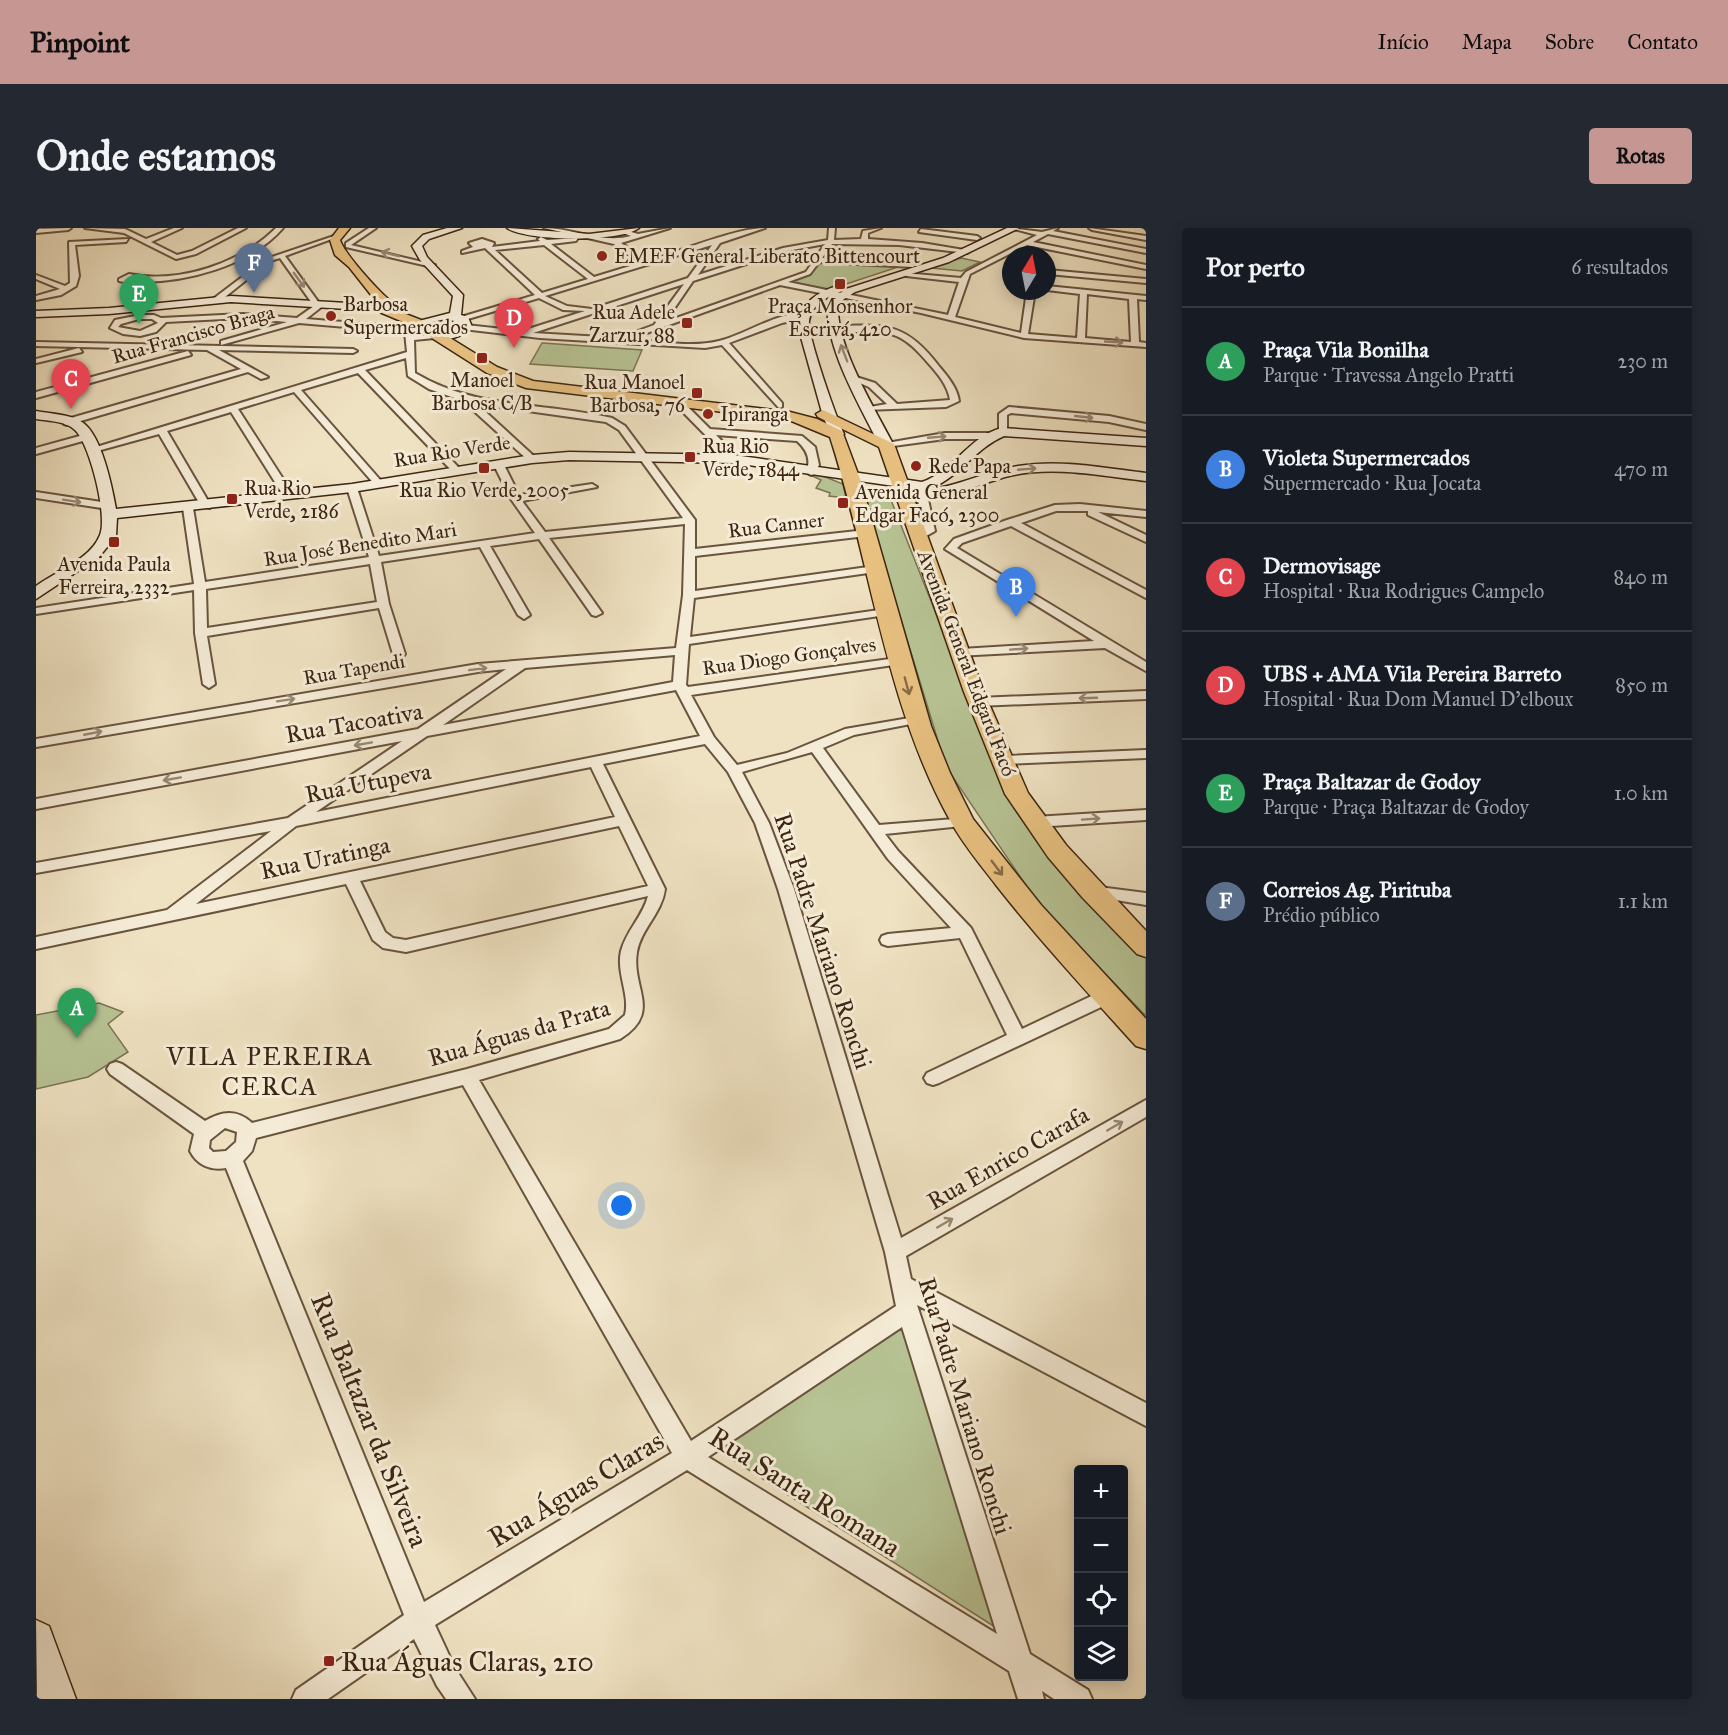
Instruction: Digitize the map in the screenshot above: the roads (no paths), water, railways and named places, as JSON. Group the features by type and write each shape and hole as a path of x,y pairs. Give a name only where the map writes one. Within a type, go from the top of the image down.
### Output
{"main road":[{"path":"457,228 434,233 420,241 418,250 458,295 460,324 504,363 549,379 797,405 830,416 886,444"},
{"path":"512,228 570,232 632,232"},
{"path":"1000,228 910,270 828,292 804,319 823,393 853,482 916,719 936,768 962,821 1020,899 1146,1038"},
{"path":"886,444 853,377 835,328 831,307 842,295 966,251 1014,228"},
{"path":"345,237 347,259 386,308 419,336 492,370 531,385 790,416 812,422 837,434"},
{"path":"36,314 138,312 217,300 246,299 386,308"},
{"path":"419,336 460,324"},
{"path":"419,336 460,324"},
{"path":"797,405 816,402 823,393"},
{"path":"36,415 78,425 90,444 109,510 109,534 100,547 36,594"},
{"path":"844,452 867,468 883,471 911,486 995,434 1146,442"},
{"name":"Avenida General Edgard Facó","path":"886,444 911,486 919,537 978,702 1017,794 1035,822 1091,891 1132,906 1146,947"},
{"name":"Rua Rio Verde","path":"109,510 206,506 352,488 532,459 570,456 734,459 808,470 853,482 911,486 948,492 1020,470 1074,470 1146,477"},
{"path":"36,1639 44,1669 57,1699"}],"street":[{"path":"36,231 68,228"},
{"path":"88,228 125,230 146,240 170,256 186,256 243,228"},
{"path":"36,298 66,289 73,284 75,276 71,243 146,240 179,228"},
{"path":"138,312 134,281 179,279 216,270 273,235 279,228"},
{"path":"217,300 263,264 281,255 373,228"},
{"path":"616,242 632,232 668,228"},
{"path":"460,324 540,295 762,228"},
{"path":"617,342 810,271 831,240 832,228"},
{"path":"864,242 865,232 878,228"},
{"path":"1014,228 1146,251"},
{"path":"951,319 963,280 971,271 1055,228"},
{"path":"1095,228 1146,238"},
{"path":"528,230 592,279"},
{"path":"545,230 570,232 616,242 645,263"},
{"path":"921,231 977,238"},
{"path":"345,237 432,265"},
{"path":"464,252 478,247 547,243 589,237"},
{"path":"657,327 719,240"},
{"path":"522,334 785,249 831,240 966,251"},
{"path":"1027,243 1146,267"},
{"path":"489,248 540,295 559,306 598,310"},
{"path":"281,255 318,305"},
{"path":"1072,259 1080,255"},
{"path":"819,260 910,270 963,280"},
{"path":"1056,268 1064,263"},
{"path":"1056,273 1146,281"},
{"path":"36,277 66,289"},
{"path":"780,283 1024,336 1146,345"},
{"path":"791,296 793,286"},
{"path":"1056,289 1146,298"},
{"path":"1081,341 1084,292"},
{"path":"1133,297 1135,344"},
{"path":"1024,336 1030,300"},
{"name":"Rua Francisco Braga","path":"36,395 298,321 318,305"},
{"path":"129,333 116,330 114,325 138,312 162,320 220,315 298,321 419,336"},
{"path":"460,324 478,331 691,346 724,343 790,315 804,319"},
{"path":"36,361 99,345 129,333 155,329 162,325 162,320"},
{"path":"460,324 478,331"},
{"path":"835,328 879,329 905,335 944,377 956,396 955,401 946,404 868,408"},
{"path":"36,451 90,444 162,430 359,369 419,336"},
{"path":"419,336 411,374 422,382 464,398 609,420 622,428 647,459 690,520 689,595 683,646 682,688"},
{"path":"724,343 797,405"},
{"path":"36,344 353,351"},
{"path":"207,348 264,377"},
{"path":"67,422 249,369"},
{"path":"359,369 457,471"},
{"path":"853,377 878,389 894,406"},
{"path":"296,389 379,484"},
{"path":"464,398 532,459"},
{"path":"679,403 734,459"},
{"path":"233,408 289,496"},
{"path":"886,444 945,436 995,434 1003,414 1010,410 1109,419 1146,427"},
{"path":"162,430 206,506"},
{"path":"709,432 799,438 810,447 808,470"},
{"path":"499,465 516,500 596,613"},
{"path":"516,500 592,487"},
{"path":"352,488 375,560 383,604 399,654"},
{"path":"36,495 109,510"},
{"path":"1080,507 1146,539"},
{"path":"1146,514 1080,507 1054,508 958,541 950,549 1146,668"},
{"path":"188,508 200,587 201,633 209,684"},
{"name":"Rua José Benedito Mari","path":"36,610 539,535 690,520"},
{"path":"1011,522 1146,595"},
{"name":"Rua Canner","path":"690,553 866,533"},
{"path":"483,543 524,615"},
{"path":"689,595 875,569"},
{"path":"201,633 383,604"},
{"name":"Rua Tapendi","path":"36,743 478,668 683,646 886,612"},
{"path":"961,653 1105,644"},
{"name":"Rua Diogo Gonçalves","path":"682,688 900,660"},
{"path":"168,917 292,822 522,665"},
{"name":"Rua Tacoativa","path":"36,804 682,688"},
{"name":"Rua Padre Mariano Ronchi","path":"682,688 708,739 734,770 762,823 786,890 895,1252 908,1311 1031,1699"},
{"path":"978,702 1146,695"},
{"path":"734,770 815,747 828,739 850,732 916,719"},
{"name":"Rua Utupeva","path":"36,868 292,822 708,739"},
{"path":"815,747 893,855 965,932 1017,1037"},
{"path":"1004,760 1146,754"},
{"path":"350,876 378,936 389,944 406,946 657,889 595,761"},
{"path":"1035,822 1146,815"},
{"name":"Rua Uratinga","path":"36,943 624,820"},
{"path":"874,830 962,821"},
{"name":"Rua Águas da Prata","path":"248,1132 467,1076 628,1028 635,1015 628,954 632,940 653,909 657,889"},
{"path":"888,940 965,932"},
{"path":"933,1078 1108,996"},
{"path":"116,1069 205,1131"},
{"name":"Rua Santa Romana","path":"467,1076 687,1457 1078,1699"},
{"name":"Rua Enrico Carafa","path":"895,1252 1146,1108"},
{"path":"234,1120 245,1127 248,1132 245,1146 232,1158 216,1161 203,1156 199,1144 205,1131 218,1122 234,1120"},
{"name":"Rua Baltazar da Silveira","path":"232,1158 418,1620 446,1677 462,1699"},
{"path":"903,1286 1146,1415"},
{"name":"Rua Águas Claras","path":"305,1699 418,1620 687,1457 908,1311"}],"place":[{"name":"EMEF General Liberato Bittencourt","path":"602,256"},
{"name":"Praça Monsenhor Escrivá, 420","path":"840,284"},
{"name":"Correios Ag. Pirituba","path":"254,293"},
{"name":"Barbosa Supermercados","path":"331,316"},
{"name":"Rua Adele Zarzur, 88","path":"687,323"},
{"name":"Praça Baltazar de Godoy","path":"139,324"},
{"name":"UBS + AMA Vila Pereira Barreto","path":"514,348"},
{"name":"Manoel Barbosa C/B","path":"482,358"},
{"name":"Rua Manoel Barbosa, 76","path":"697,393"},
{"name":"Dermovisage","path":"71,409"},
{"name":"Ipiranga","path":"708,414"},
{"name":"Rua Rio Verde, 1844","path":"690,457"},
{"name":"Rede Papa","path":"916,466"},
{"name":"Rua Rio Verde, 2005","path":"484,468"},
{"name":"Rua Rio Verde, 2186","path":"232,499"},
{"name":"Avenida General Edgar Facó, 2300","path":"843,503"},
{"name":"Avenida Paula Ferreira, 2332","path":"114,542"},
{"name":"Violeta Supermercados","path":"1016,617"},
{"name":"Praça Vila Bonilha","path":"77,1038"},
{"name":"Rua Águas Claras, 210","path":"329,1661"}],"district":[{"name":"VILA PEREIRA CERCA","path":"270,1071"}]}
